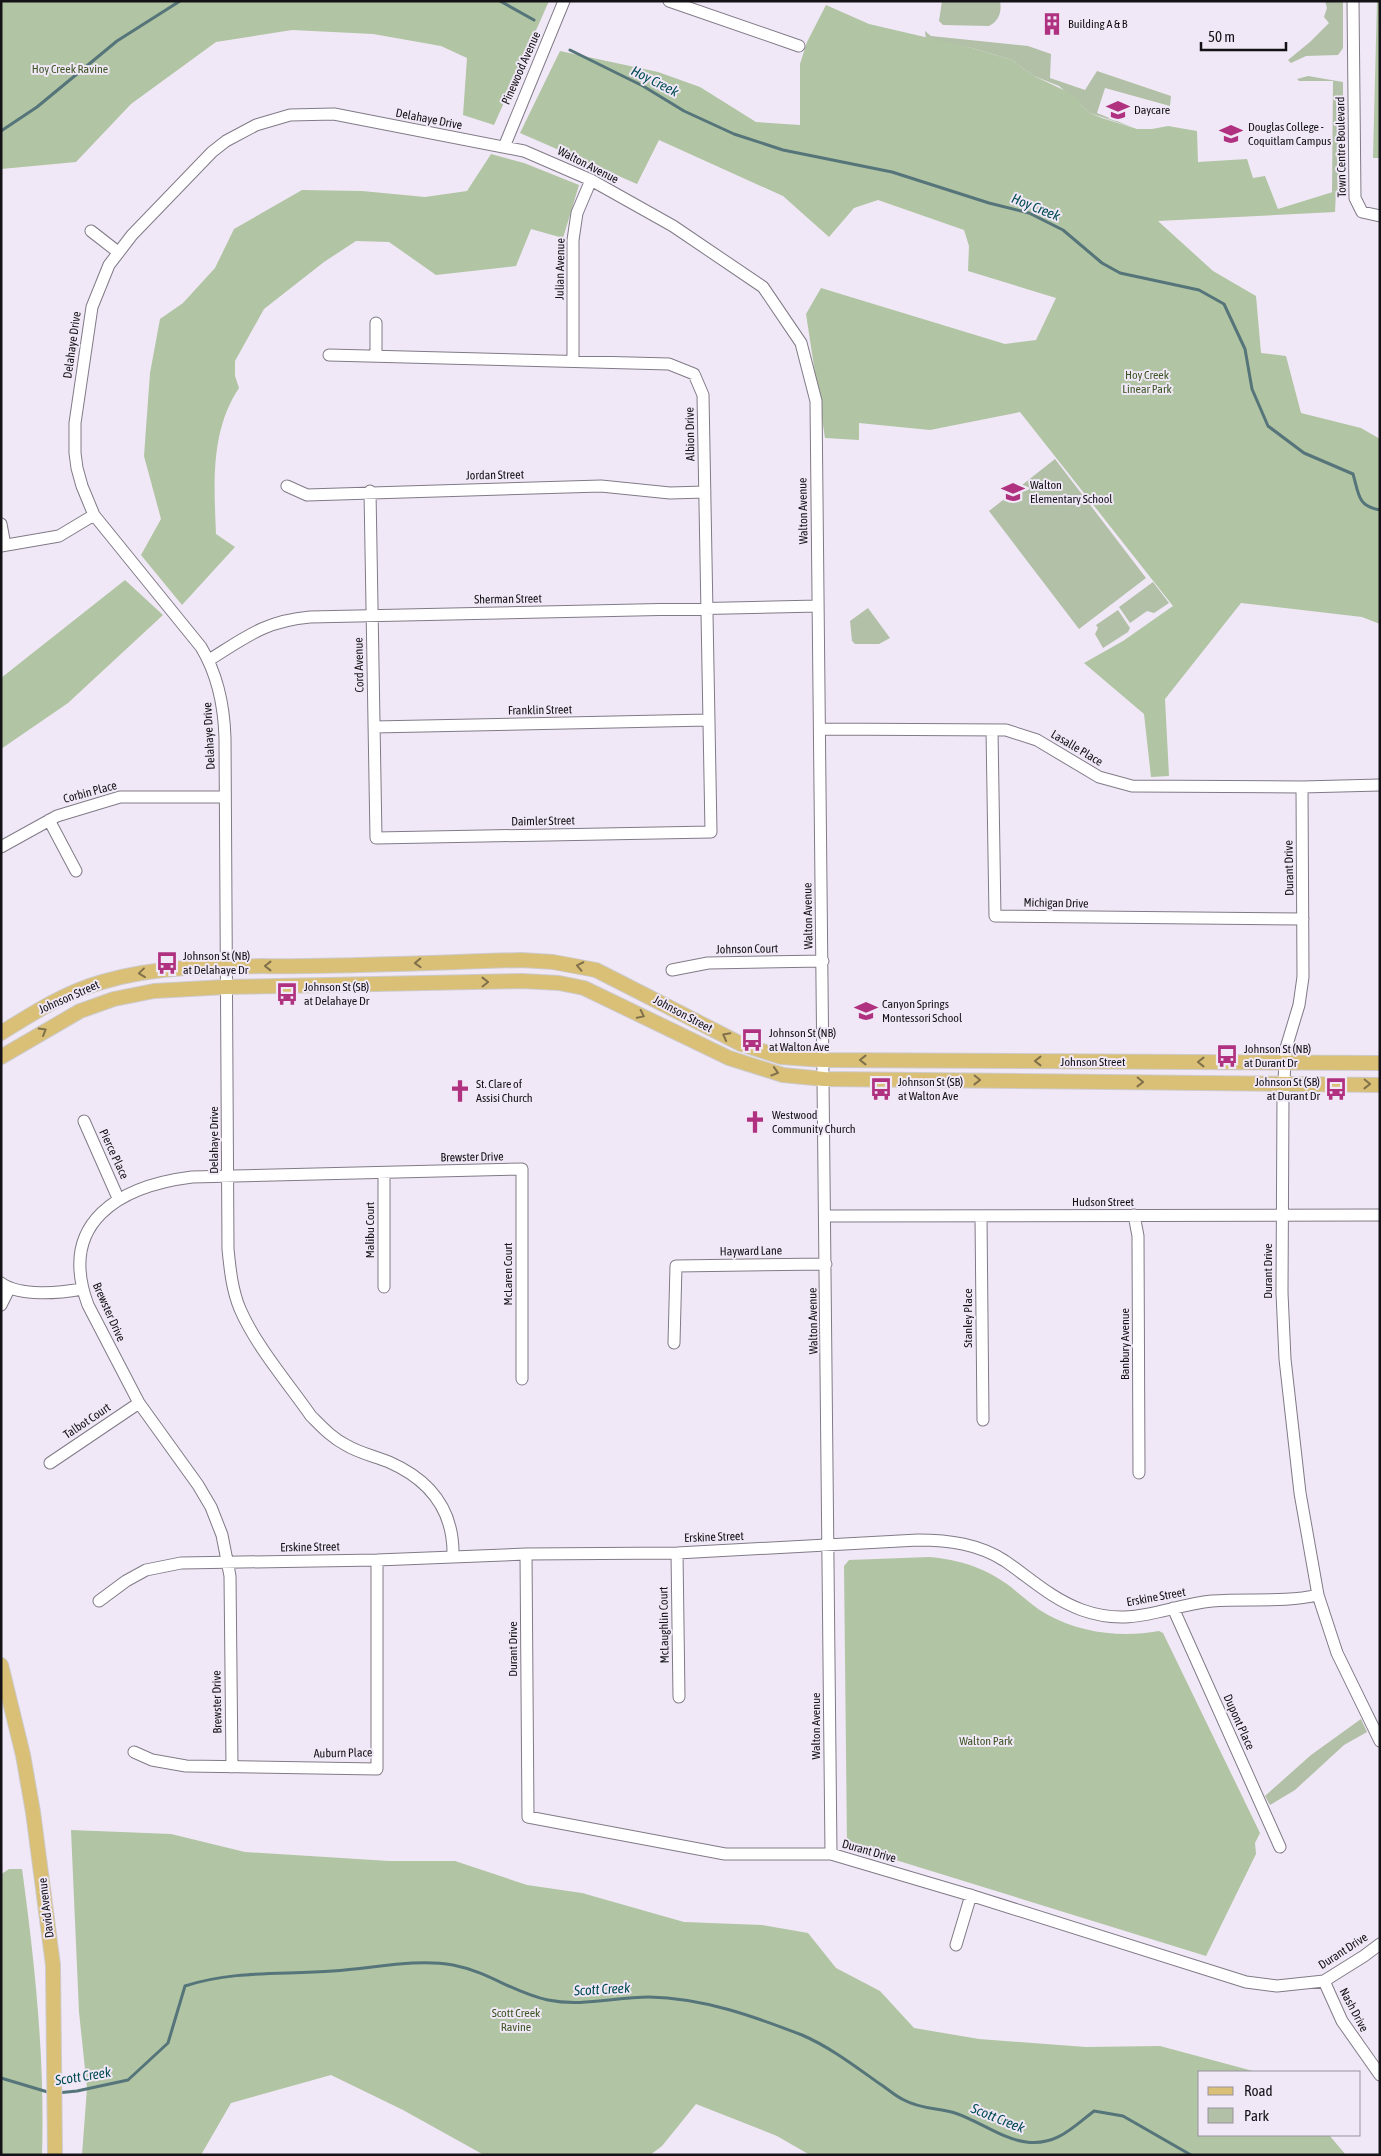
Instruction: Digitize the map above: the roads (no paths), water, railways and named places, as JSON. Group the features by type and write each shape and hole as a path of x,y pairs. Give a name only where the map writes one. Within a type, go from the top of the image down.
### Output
{"main road":[{"name":"Johnson Street","path":"1,1033 50,1003 103,981 135,974 226,967 521,960 581,966 611,976 741,1044 781,1057 823,1060 1380,1063"},
{"name":"Johnson Street","path":"1,1057 67,1018 114,999 154,991 226,987 522,981 559,983 596,992 729,1058 783,1075 824,1079 1380,1085"},
{"name":"David Avenue","path":"1,1665 30,1793 53,1965 55,2155"}],"street":[{"name":"Pinewood Avenue","path":"504,147 564,1"},
{"path":"669,1 799,46"},
{"name":"Town Centre Boulevard","path":"1353,1 1355,196 1357,205 1362,212 1380,216"},
{"name":"Delahaye Drive","path":"453,1556 448,1517 435,1494 407,1471 347,1446 323,1428 311,1416 247,1325 234,1290 230,1268 228,1175 223,709 209,660 201,647 94,515 77,468 75,423 92,307 103,276 118,252 140,226 212,152 245,130 274,118 300,114 328,114 504,147"},
{"name":"Walton Avenue","path":"504,147 536,155 591,180 673,226 763,287 801,343 816,401 826,1216 830,1854"},
{"name":"Julian Avenue","path":"573,361 573,240 577,213 591,180"},
{"path":"92,231 118,252"},
{"path":"376,323 376,356"},
{"name":"Albion Drive","path":"330,355 669,364 694,374 703,395 711,832"},
{"name":"Jordan Street","path":"287,486 307,495 370,491 601,486 670,493 705,492"},
{"name":"Cord Avenue","path":"370,491 376,838"},
{"path":"1,524 3,546 59,536 94,515"},
{"name":"Sherman Street","path":"209,660 254,631 281,621 310,617 818,606"},
{"name":"Franklin Street","path":"374,727 708,720"},
{"name":"Lasalle Place","path":"820,729 1006,730 1037,740 1056,750 1084,770 1116,783 1132,786 1302,787 1380,785"},
{"name":"Michigan Drive","path":"992,730 995,916 1304,919"},
{"name":"Durant Drive","path":"1302,787 1304,919 1302,993 1289,1034 1284,1083 1282,1293 1284,1359 1300,1493 1318,1595 1337,1653 1380,1741"},
{"name":"Corbin Place","path":"1,847 66,812 120,797 225,797"},
{"path":"49,820 76,871"},
{"name":"Daimler Street","path":"376,838 711,832"},
{"name":"Johnson Court","path":"672,970 708,963 823,961"},
{"name":"Pierce Place","path":"84,1121 118,1198"},
{"name":"Brewster Drive","path":"232,1768 228,1562 222,1535 211,1507 139,1403 92,1313 82,1289 79,1261 88,1228 97,1216 118,1198 170,1180 228,1175 522,1169"},
{"name":"McLaren Court","path":"522,1169 522,1379"},
{"name":"Malibu Court","path":"384,1173 384,1287"},
{"name":"Banbury Avenue","path":"1134,1215 1138,1239 1139,1473"},
{"name":"Hudson Street","path":"826,1216 1380,1215"},
{"name":"Stanley Place","path":"981,1216 983,1420"},
{"name":"Hayward Lane","path":"674,1343 676,1266 826,1264"},
{"path":"1,1305 5,1286 47,1293 82,1289"},
{"name":"Talbot Court","path":"50,1463 139,1403"},
{"name":"Erskine Street","path":"99,1601 126,1581 146,1570 181,1563 377,1560 526,1554 677,1553 918,1540 958,1542 975,1547 1004,1560 1039,1588 1084,1611 1117,1617 1138,1617 1210,1601 1268,1601 1318,1595"},
{"name":"McLaughlin Court","path":"677,1553 679,1697"},
{"name":"Durant Drive","path":"526,1554 528,1817 725,1854 830,1854 971,1895 1246,1982 1277,1986 1324,1981 1380,1944"},
{"name":"Auburn Place","path":"134,1752 152,1760 186,1766 232,1768 377,1768 377,1560"},
{"name":"Dupont Place","path":"1173,1608 1280,1847"},
{"path":"956,1945 971,1895"},
{"name":"Nash Drive","path":"1324,1981 1342,2021 1380,2076"}],"waterway":[{"name":"Hoy Creek","path":"1,131 37,107 117,41 180,1"},
{"name":"Hoy Creek","path":"500,1 534,20"},
{"name":"Hoy Creek","path":"570,50 643,86 684,111 734,134 783,150 892,172 989,203 1029,213 1063,230 1102,263 1120,273 1199,290 1224,304 1245,349 1252,389 1268,426 1304,453 1353,474 1360,498 1367,506 1380,510"},
{"name":"Scott Creek","path":"57,2093 77,2091 128,2080 168,2043 185,1986 222,1977 240,1975 348,1970 408,1963 438,1963 478,1972 524,1993 548,2000 573,2002 636,1997 669,1998 727,2009 765,2021 823,2045 898,2097 910,2103 955,2113 999,2134 1017,2140 1037,2143 1055,2138 1071,2129 1094,2111 1123,2116 1191,2155"},
{"name":"Scott Creek","path":"1,2078 51,2093"}],"place":[{"name":"Building A & B","path":"1052,24"},
{"name":"Daycare","path":"1118,110"},
{"name":"Douglas College - Coquitlam Campus","path":"1231,134"},
{"name":"Walton Elementary School","path":"1013,492"},
{"name":"Johnson St (NB) at Delahaye Dr","path":"167,963"},
{"name":"Johnson St (SB) at Delahaye Dr","path":"287,994"},
{"name":"Canyon Springs Montessori School","path":"866,1011"},
{"name":"Johnson St (NB) at Walton Ave","path":"752,1040"},
{"name":"Johnson St (NB) at Durant Dr","path":"1227,1056"},
{"name":"Johnson St (SB) at Walton Ave","path":"881,1089"},
{"name":"Johnson St (SB) at Durant Dr","path":"1336,1089"},
{"name":"St. Clare of Assisi Church","path":"460,1091"},
{"name":"Westwood Community Church","path":"755,1122"}],"park label":[{"name":"Hoy Creek Ravine","path":"70,69"},
{"name":"Hoy Creek Linear Park","path":"1147,382"},
{"name":"Walton Park","path":"986,1741"},
{"name":"Scott Creek Ravine","path":"516,2020"}]}
